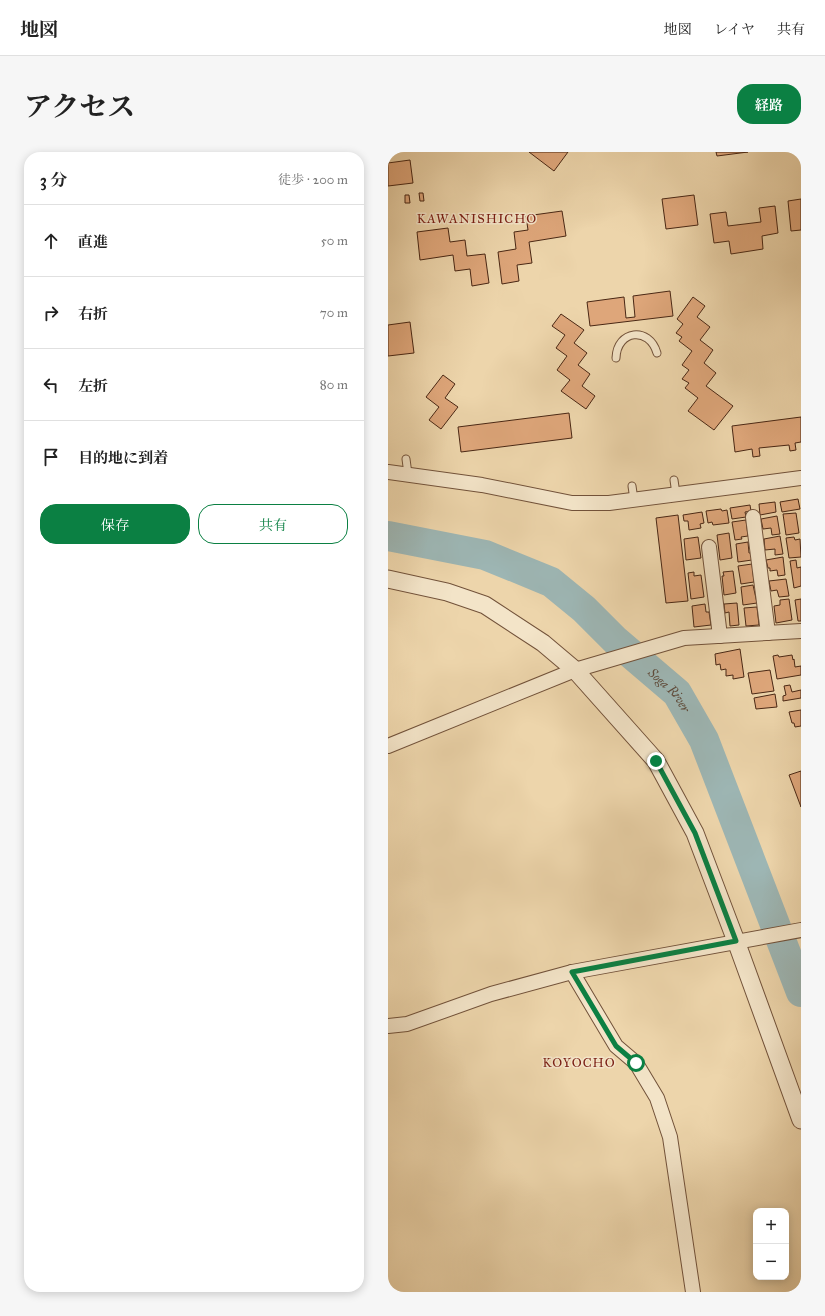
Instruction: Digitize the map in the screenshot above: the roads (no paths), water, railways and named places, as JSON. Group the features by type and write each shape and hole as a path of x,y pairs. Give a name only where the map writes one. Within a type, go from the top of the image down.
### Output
{"street":[{"path":"388,472 482,485 572,503 609,503 633,493 675,487 801,478"},
{"path":"753,517 768,633"},
{"path":"709,547 720,636"},
{"path":"388,579 447,592 485,605 582,667 656,761 695,833 741,940 801,1120"},
{"path":"388,746 582,667 684,638 801,631"},
{"path":"388,1026 407,1024 491,994 572,972 801,930"},
{"path":"572,972 616,1046 636,1063 657,1098 670,1136 693,1292"}],"lane":[{"path":"616,358 618,346 627,337 634,335 640,335 652,341 657,353"},
{"path":"406,459 408,474"}],"waterway":[{"name":"Soga River","path":"388,536 485,555 551,582 584,609 616,641 677,693 704,740 801,992"}],"district":[{"name":"KAWANISHICHO","path":"477,218"},
{"name":"KOYOCHO","path":"579,1062"}]}
